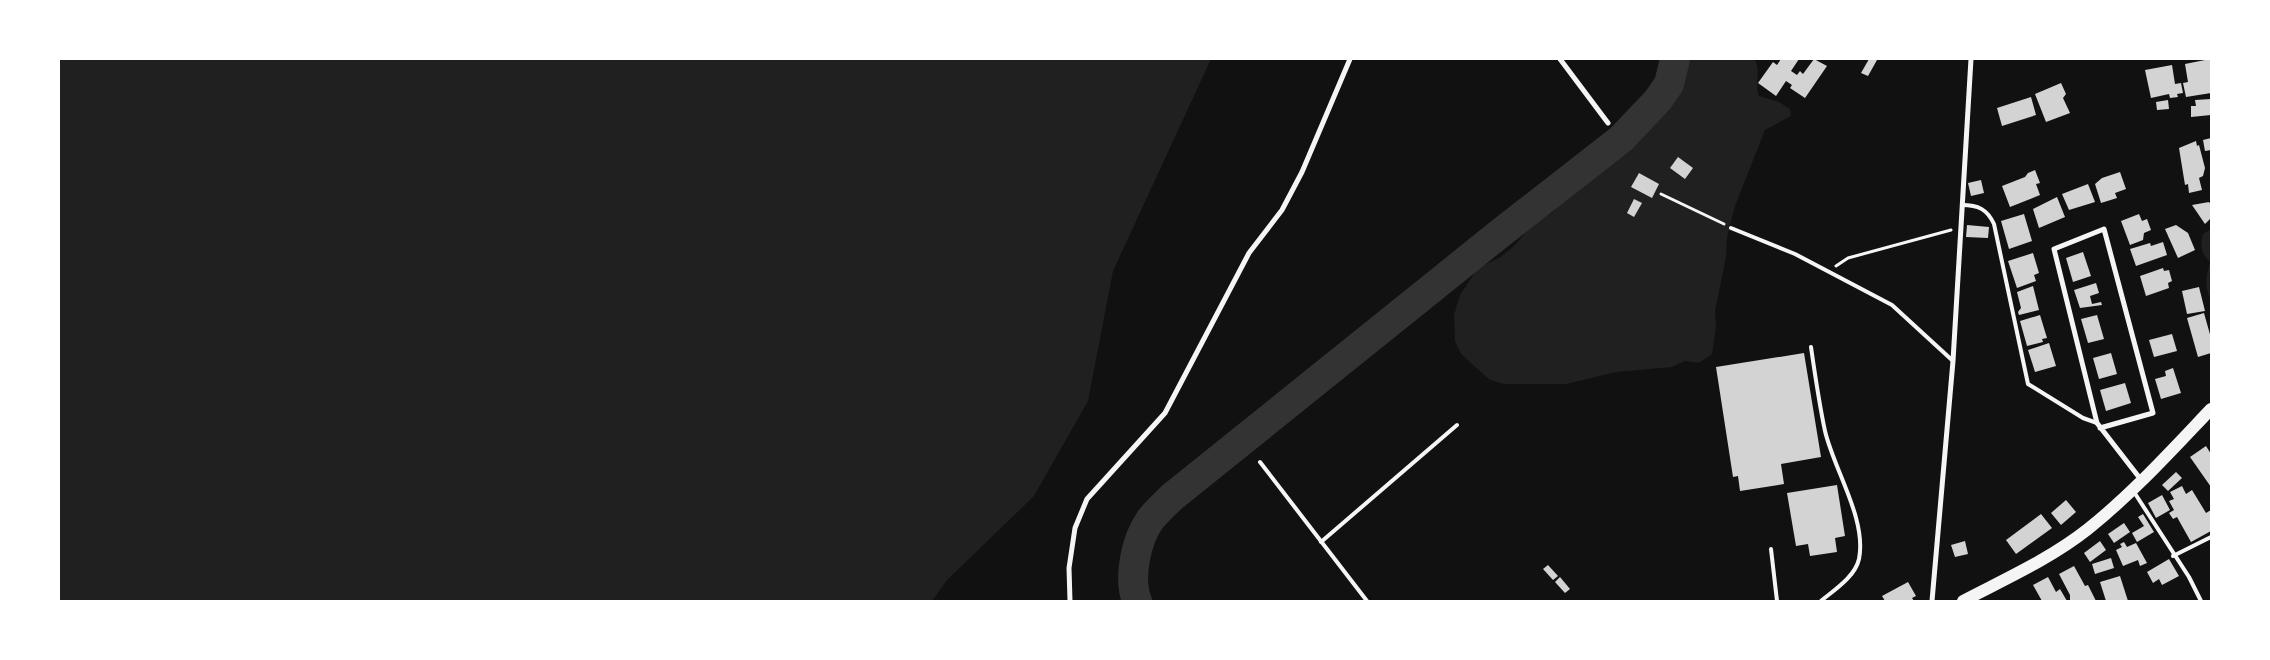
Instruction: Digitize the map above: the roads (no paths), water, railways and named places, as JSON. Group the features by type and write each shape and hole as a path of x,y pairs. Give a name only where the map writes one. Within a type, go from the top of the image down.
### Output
{"main road":[{"path":"1963,601 2043,559 2087,530 2137,486 2211,409"}],"street":[{"path":"1070,601 1069,568 1075,528 1087,499 1165,413 1249,253 1282,210 1302,172 1350,59"},
{"path":"1560,59 1608,123"},
{"path":"1932,601 1953,361 1971,59"},
{"path":"2098,426 2152,413 2104,229 2054,249 2098,426 2137,486"}],"lane":[{"path":"1962,205 1974,205 1983,209 1989,214 1994,224 2028,384 2098,426"},
{"path":"1731,228 1831,272 1892,306 1953,361"},
{"path":"1811,347 1825,431 1856,519 1860,545 1859,561 1853,571 1821,601"},
{"path":"1321,542 1457,425"},
{"path":"1260,462 1367,601"},
{"path":"2137,486 2173,556 2189,577 2200,601"},
{"path":"2173,556 2211,536"},
{"path":"1771,548 1777,601"}],"waterway":[{"path":"1137,601 1133,581 1137,548 1145,528 1161,508 1172,497 1498,235 1621,139 1658,100 1669,84 1675,59"}]}
